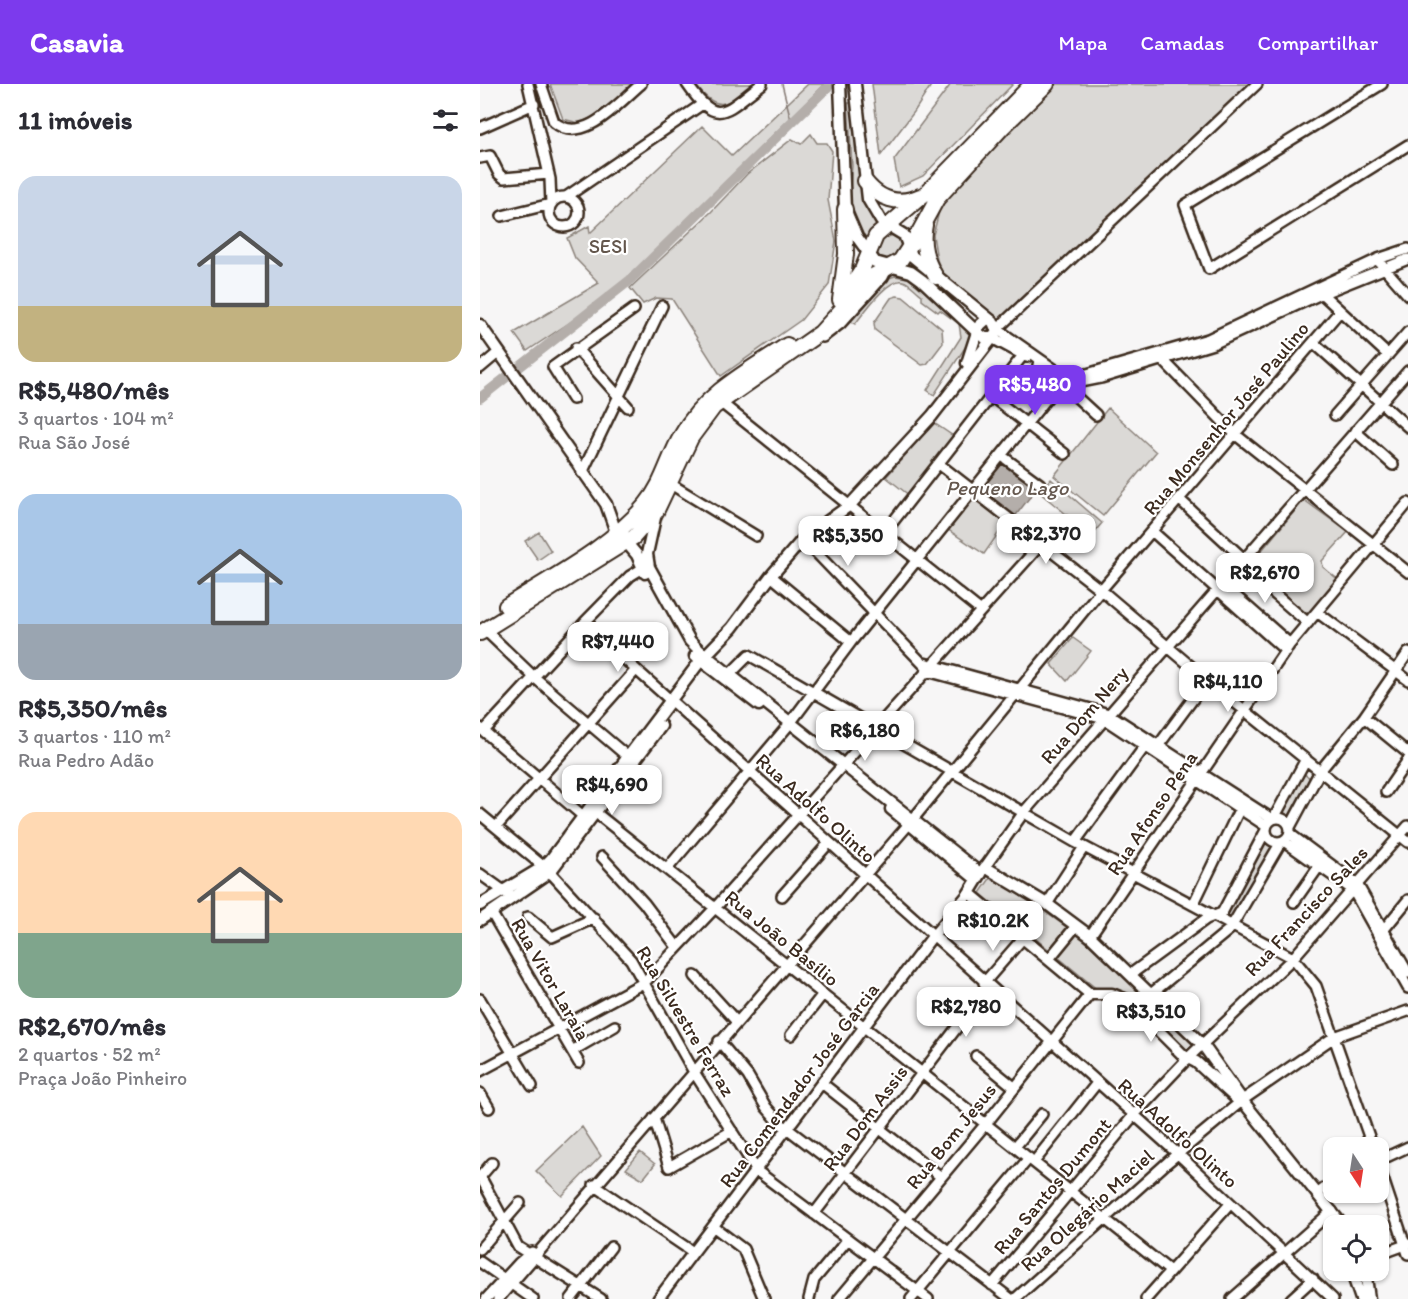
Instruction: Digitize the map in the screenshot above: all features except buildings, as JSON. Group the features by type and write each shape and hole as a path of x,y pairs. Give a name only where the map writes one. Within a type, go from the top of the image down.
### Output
{"highway":[{"path":"936,277 930,268 923,238 932,195 1032,84"},
{"path":"482,629 533,595 624,525 652,496 685,439 720,402 828,326 871,277 877,261 876,236 932,195 1047,84"},
{"path":"865,181 874,192 886,199 900,201 932,195"},
{"path":"840,300 846,254 845,209"},
{"path":"533,595 629,540 656,512 696,415 720,390 816,325 859,276 877,261 900,261 927,217"}],"main road":[{"path":"840,84 843,103 845,209 857,237 877,261 910,272 922,280 978,333 988,339 995,333"},
{"path":"855,88 865,181 868,199 874,213 902,233 912,256 988,318 995,333"},
{"path":"965,370 979,326 988,318"},
{"path":"480,325 582,473 624,525"},
{"path":"480,905 508,894 547,869 596,813 673,704 771,576 802,539 850,505 932,416 995,333"},
{"path":"606,504 617,513 624,525"},
{"path":"646,568 656,512"},
{"path":"629,540 646,568 666,614 686,646 981,873 1047,904 1090,936 1203,1045 1225,1081 1333,1215"},
{"path":"547,869 583,816 628,757 673,704"},
{"path":"981,873 969,893 1089,994 1112,994 1129,1001 1184,1056 1225,1081"},
{"path":"480,920 508,894"},
{"path":"1129,1001 1153,996"},
{"path":"1141,1011 1153,996"},
{"path":"1330,1211 1331,1215"},
{"path":"1355,1281 1361,1299"},
{"path":"1367,1281 1369,1299"}],"street":[{"path":"528,84 549,176 551,204 549,214 553,222 562,226 571,225 578,218 579,209 574,201 565,197 549,176"},
{"path":"542,84 554,122 563,128 576,129 593,124 641,84"},
{"path":"687,84 702,105 716,112 728,109 762,84"},
{"path":"995,333 1257,84"},
{"path":"1382,84 1185,205 1209,269 1408,145"},
{"path":"480,128 534,104"},
{"path":"502,216 551,204 565,197 702,105"},
{"path":"480,158 490,156 499,174 504,178 549,176"},
{"path":"995,333 1060,382 1071,384 1164,359 1240,329 1408,249"},
{"path":"1381,263 1408,259"},
{"path":"1381,263 1408,295"},
{"path":"1318,291 1388,355"},
{"path":"582,473 662,306"},
{"path":"573,399 553,368 576,348 634,309"},
{"name":"Rua Monsenhor José Paulino","path":"507,1281 654,1118 864,876 1018,693 1101,590 1340,311"},
{"path":"995,333 1070,378 1240,329"},
{"path":"1335,415 1408,332"},
{"path":"1314,343 1408,427"},
{"path":"576,348 628,407"},
{"path":"885,532 1024,354"},
{"path":"480,368 501,355"},
{"path":"1149,356 1164,359 1236,435 1408,572"},
{"name":"Rua Dom Nery","path":"981,873 1024,812 1408,371"},
{"path":"667,869 789,725 851,642 1060,382"},
{"path":"1071,384 1072,393 1096,415"},
{"path":"991,396 1065,454"},
{"path":"720,402 981,611"},
{"path":"1355,431 1393,465"},
{"path":"1002,456 1040,484"},
{"path":"939,465 1101,590 1207,680 1404,838"},
{"path":"669,483 756,536"},
{"path":"1180,500 1308,623"},
{"name":"Rua Afonso Pena","path":"1090,936 1288,648 1408,503"},
{"path":"1152,532 1288,648"},
{"path":"802,539 928,666 1106,717 1269,823 1284,819 1286,836 1320,865 1355,887"},
{"path":"480,1071 645,982 715,908 875,729 928,666 1041,544"},
{"path":"583,816 482,730 630,576 646,568"},
{"path":"771,576 851,642"},
{"path":"1317,612 1408,680"},
{"name":"Rua Adolfo Olinto","path":"584,623 932,937 1178,1154 1333,1299"},
{"path":"482,629 586,724 628,757"},
{"path":"1153,996 1234,925 1286,836 1320,771 1364,717 1408,653"},
{"path":"727,676 749,655 1079,845 1293,958 1316,986 1369,1137"},
{"path":"496,827 538,777 635,671"},
{"path":"1047,904 1079,845 1150,744 1207,680"},
{"path":"1364,717 1408,753"},
{"path":"1131,974 1215,915 1222,913 1269,823 1306,759"},
{"path":"1386,792 1408,760"},
{"path":"1193,905 1241,806"},
{"name":"Rua João Basílio","path":"596,813 1170,1271"},
{"name":"Rua Silvestre Ferraz","path":"480,814 547,869 625,953 645,982 694,1072 756,1171"},
{"path":"1269,823 1270,840 1286,836"},
{"name":"Rua Francisco Sales","path":"1189,1057 1293,958 1355,887 1404,838 1408,826"},
{"path":"1286,836 1355,887 1406,974 1408,988"},
{"path":"782,896 828,844"},
{"path":"602,857 637,895 677,947"},
{"path":"1294,902 1320,865"},
{"path":"480,874 508,894"},
{"name":"Rua Comendador José Garcia","path":"658,1299 823,1084 932,937 969,893"},
{"path":"1382,931 1408,900"},
{"name":"Rua Vitor Laraia","path":"491,912 579,1064"},
{"path":"528,917 550,937 594,918"},
{"path":"1049,959 1076,926"},
{"name":"Rua Dom Assis","path":"814,1214 1023,938"},
{"path":"695,976 736,1021"},
{"path":"791,1035 824,994"},
{"name":"Rua Bom Jesus","path":"838,1299 986,1124 1089,994"},
{"path":"480,999 532,1086"},
{"name":"Rua Olegário Maciel","path":"1013,1299 1178,1154 1243,1102 1334,1037 1408,1011"},
{"path":"572,1051 615,1026"},
{"path":"719,1041 748,1076 773,1117 1013,1299"},
{"path":"976,1056 1014,1087"},
{"name":"Rua Santos Dumont","path":"992,1285 1134,1115 1189,1057"},
{"path":"911,1299 1097,1083"},
{"path":"823,1084 942,1177"},
{"path":"480,1093 489,1108"},
{"path":"1015,1147 1042,1114"},
{"path":"654,1118 666,1164 671,1167 732,1131"},
{"path":"1389,1156 1408,1147"},
{"path":"492,1163 480,1177 518,1247 534,1253 601,1299"},
{"path":"756,1171 928,1299"},
{"path":"594,1185 693,1252"},
{"path":"1317,1193 1323,1188"},
{"path":"1389,1195 1407,1248 1389,1252"},
{"path":"480,1250 520,1203"},
{"path":"1148,1298 1230,1203"},
{"path":"1233,1299 1330,1211"},
{"path":"714,1227 743,1249 764,1299"},
{"path":"809,1299 814,1280 848,1239"},
{"path":"571,1299 611,1247"},
{"path":"480,1262 533,1299"},
{"path":"1291,1299 1313,1279"},
{"path":"486,1299 507,1281"},
{"path":"498,1299 507,1281"}],"green space":[{"path":"550,84 635,84 591,118 579,123 563,119"},
{"path":"695,84 756,84 731,101 717,103 703,94"},
{"name":"SESI","path":"808,84 825,84 632,274 584,313 527,351 514,333 599,283 575,258 567,238 589,226 590,233 702,126 732,156"},
{"path":"872,84 932,84 881,155"},
{"path":"951,84 1013,84 923,176 899,187 894,160"},
{"path":"1056,84 1249,84 1001,321 944,276 937,260 933,235 941,204"},
{"path":"848,103 851,103 862,195 879,224 866,243 851,219 849,200 852,166"},
{"path":"811,134 817,143 827,143 832,151 828,200 836,241 829,285 801,320 721,376 672,299 656,298 643,304 630,288 711,212 747,174 792,139 801,144"},
{"path":"893,235 900,238 902,250 897,258 881,262 875,254 880,240"},
{"path":"895,276 908,278 969,328 970,340 934,395 927,390 961,337 959,324 922,300 922,295 903,281 890,284 855,324 848,320 886,279"},
{"path":"903,297 942,329 943,343 927,364 922,365 875,330 874,323 891,298"},
{"path":"1108,408 1156,452 1103,516 1054,476"},
{"path":"934,423 956,438 910,496 886,477"},
{"path":"1051,479 1102,523 1092,535 1040,493"},
{"path":"974,494 1007,521 984,554 947,529"},
{"path":"1304,500 1348,532 1322,561 1323,567 1340,581 1303,624 1247,568"},
{"path":"539,532 551,551 538,560 525,541"},
{"path":"1073,638 1091,651 1067,681 1051,664"},
{"path":"1304,774 1312,779 1289,819 1282,815"},
{"path":"1264,842 1273,847 1234,919 1226,915"},
{"path":"991,877 1087,942 1139,988 1139,995 1137,997 1125,992 1098,990 980,893"},
{"path":"1156,1002 1196,1043 1187,1052 1145,1010 1146,1005"},
{"path":"582,1127 601,1156 562,1196 536,1171"},
{"path":"640,1152 655,1164 643,1179 626,1169"}],"water":[{"name":"Pequeno Lago","path":"1002,456 1040,484 1013,519 974,491"}],"waterway":[{"path":"782,84 792,124"},
{"path":"480,398 629,281 831,84"}]}
